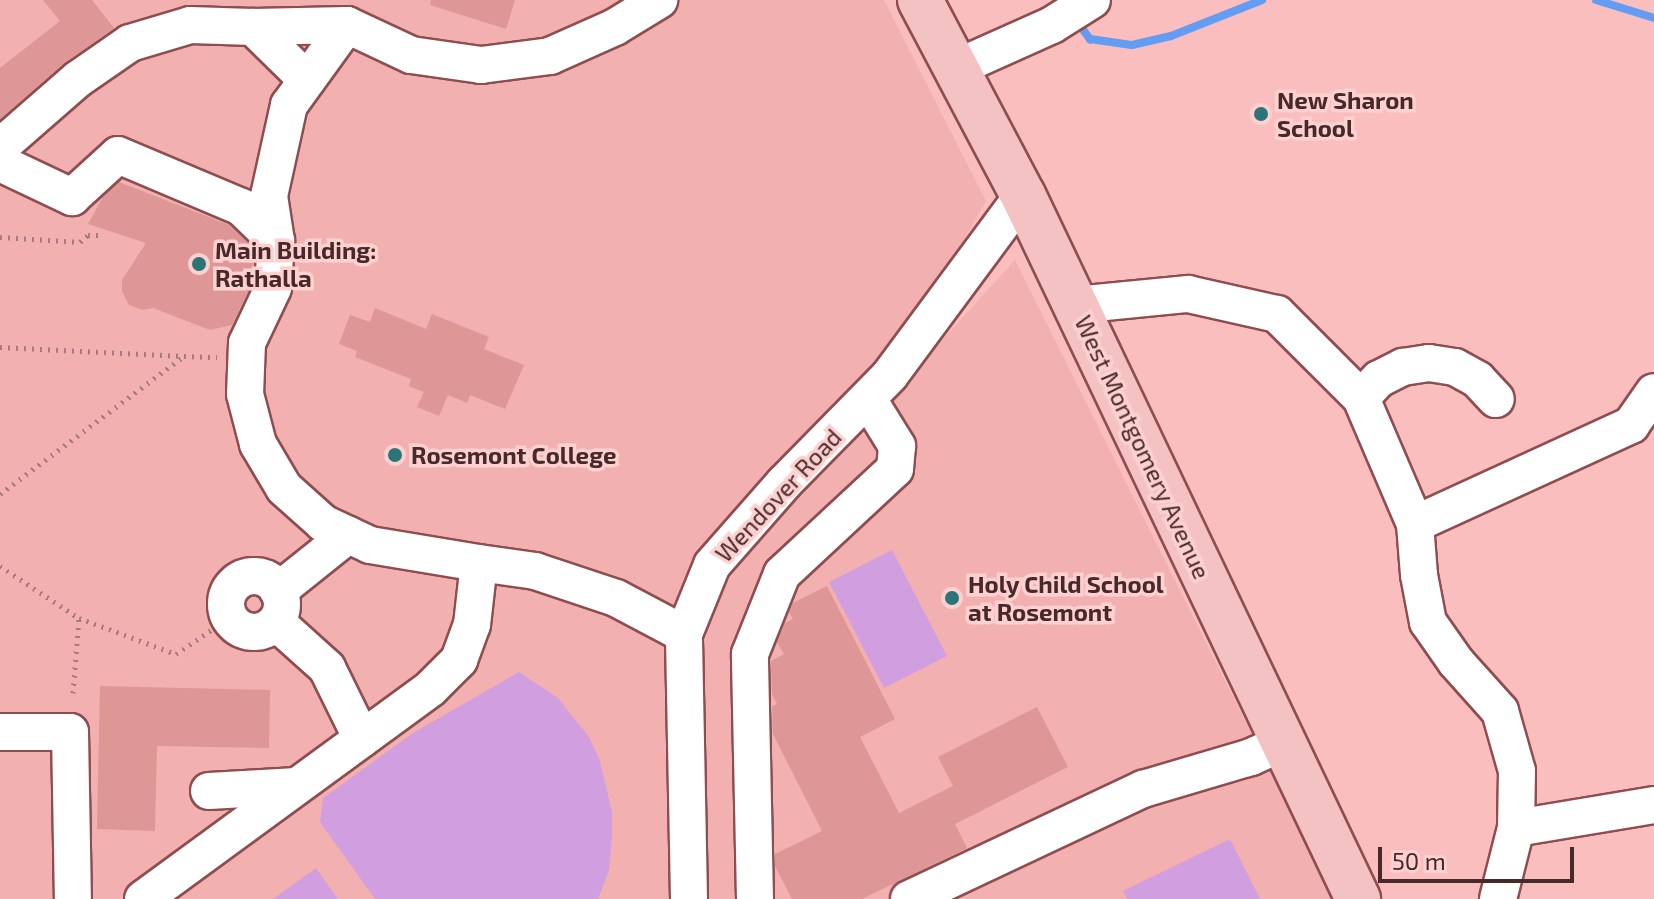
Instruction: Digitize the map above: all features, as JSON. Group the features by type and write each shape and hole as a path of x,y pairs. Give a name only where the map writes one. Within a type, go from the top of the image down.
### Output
{"main road":[{"name":"West Montgomery Avenue","path":"920,0 1023,195 1358,899"}],"street":[{"path":"0,147 78,79 130,43 190,25 347,25 411,55 481,65 550,56 615,27 659,0"},
{"path":"951,58 1072,2"},
{"path":"951,58 1009,45 1052,25 1072,2"},
{"path":"347,25 289,105 269,196 276,241 273,288 247,343 246,357 245,394 258,444 284,488 323,523 370,545 535,571 616,598 684,634"},
{"path":"253,27 307,80"},
{"path":"0,163 72,197 118,155 241,207 276,241"},
{"name":"Wendover Road","path":"689,899 684,634 712,565 784,483 890,375 1023,195"},
{"path":"1075,305 1188,294 1277,314 1361,398 1415,524 1419,575 1428,622 1456,662 1500,711 1517,771 1516,828 1498,899"},
{"path":"1361,398 1379,379 1403,367 1429,363 1455,367 1478,380 1496,399"},
{"path":"1415,524 1631,425 1654,392"},
{"path":"755,899 750,654 782,574 895,469 897,446 868,399"},
{"path":"229,618 246,631 257,632 277,606 348,535"},
{"path":"143,899 431,688 459,660 472,625 479,563"},
{"path":"277,606 327,668 362,739"},
{"path":"0,732 70,732 73,899"},
{"path":"909,899 1143,789 1251,757 1284,742"},
{"path":"209,791 297,786"},
{"path":"1516,828 1654,805"}],"path":[{"path":"0,237 80,242 88,235 103,235"},
{"path":"0,347 246,357"},
{"path":"0,494 184,356"},
{"path":"0,566 79,618 176,654 229,618"},
{"path":"73,693 79,618"}],"shaded area":[{"name":"Rosemont College","path":"0,0 884,0 986,201 947,269 895,344 827,419 753,490 708,549 675,899 0,899"},
{"name":"Holy Child School at Rosemont","path":"1015,260 1334,899 702,899 698,686 708,625 732,571 768,521 894,393"},
{"path":"892,550 947,656 884,688 829,582"},
{"path":"519,672 558,698 589,737 600,761 612,812 612,839 609,870 598,899 375,899 320,822 323,798 413,733"},
{"path":"1230,839 1260,899 1127,899 1123,891"},
{"path":"316,868 338,899 273,899"}],"building":[{"path":"43,0 92,0 114,28 64,63 0,119 0,68 60,21"},
{"path":"431,0 515,0 506,29 430,5"},
{"name":"Main Building: Rathalla","path":"119,182 229,225 254,249 252,283 232,325 210,330 153,308 143,310 129,305 122,291 122,280 146,243 88,224 103,197"},
{"path":"375,308 426,329 432,314 489,337 484,349 524,365 505,409 470,395 467,403 448,395 439,416 417,407 424,392 409,386 411,379 355,357 357,351 339,344 350,315 370,322"},
{"path":"827,586 895,719 860,737 899,813 953,786 938,757 1037,707 1068,767 955,824 967,848 862,899 792,899 775,866 775,854 822,831 773,734 772,706 777,704 772,694 771,661 784,654 777,642 785,623 793,619 789,612 793,603"},
{"path":"100,686 270,690 269,748 157,746 155,831 97,829"}],"waterway":[{"path":"1076,20 1090,39 1132,45 1171,36 1262,0"},
{"path":"1596,0 1654,18"}],"place":[{"name":"New Sharon School","path":"1261,114"},
{"name":"Main Building: Rathalla","path":"199,264"},
{"name":"Rosemont College","path":"395,455"},
{"name":"Holy Child School at Rosemont","path":"952,598"}]}
